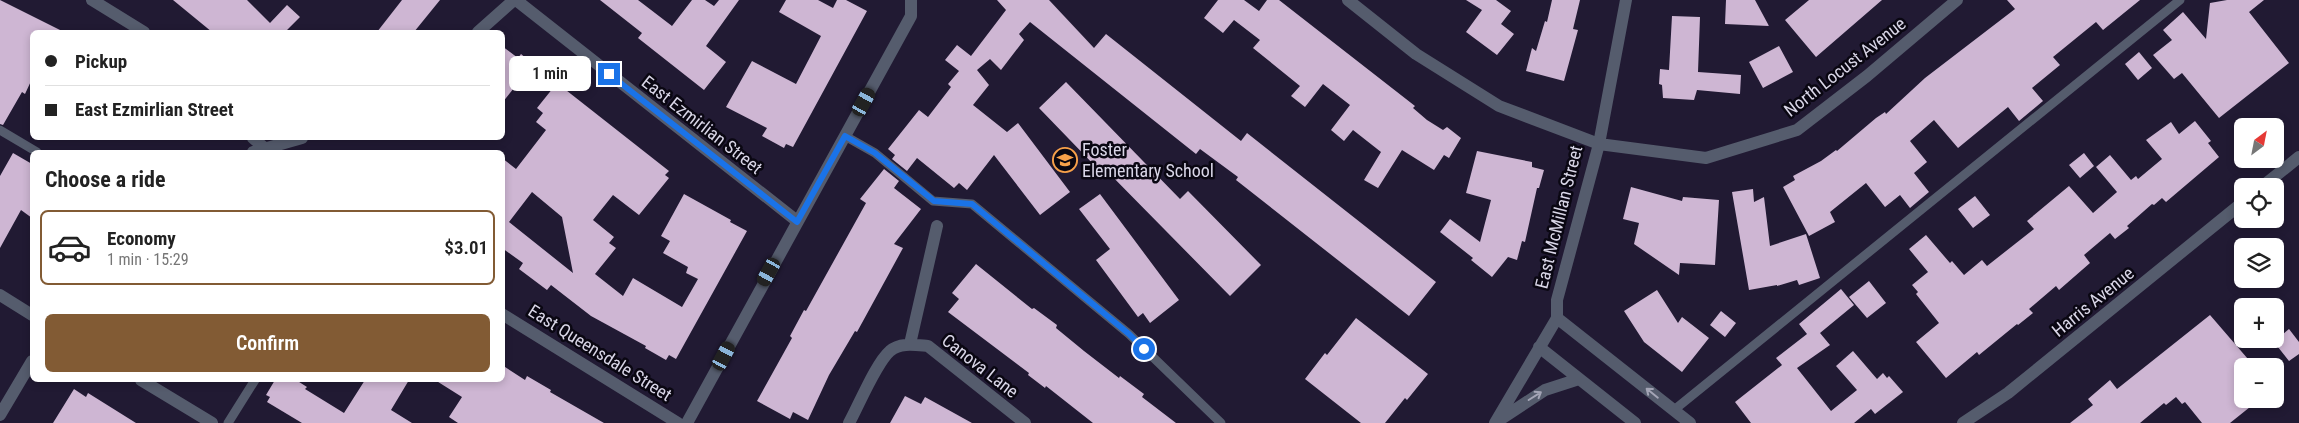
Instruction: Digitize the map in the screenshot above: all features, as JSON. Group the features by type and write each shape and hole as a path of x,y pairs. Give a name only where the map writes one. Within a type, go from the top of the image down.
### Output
{"street":[{"path":"92,0 141,30"},
{"path":"480,30 515,0"},
{"name":"East Ezmirlian Street","path":"515,0 797,222"},
{"name":"East McMillan Street","path":"1348,0 1416,54 1499,106 1599,144 1557,300 1557,318 1495,422"},
{"path":"1599,144 1626,0"},
{"name":"North Locust Avenue","path":"1599,144 1706,158 1797,130 1866,76 1957,0"},
{"path":"687,423 911,16 912,1"},
{"path":"265,150 296,140"},
{"path":"2273,178 2299,157"},
{"name":"Harris Avenue","path":"1963,423 2008,393 2234,209"},
{"path":"849,423 882,360 891,350 910,344 937,226"},
{"path":"0,295 30,314"},
{"name":"East Queensdale Street","path":"505,316 678,423"},
{"path":"1557,318 1690,423"},
{"name":"Canova Lane","path":"910,344 928,346 1025,423"},
{"path":"1539,347 1635,423"},
{"path":"0,415 30,364"},
{"path":"1495,422 1545,390 1579,379"},
{"path":"144,382 212,423"}],"lane":[{"path":"1674,410 2180,0"},
{"path":"0,130 34,150"},
{"path":"845,136 875,153 934,201 972,204 1129,334 1221,423"},
{"path":"228,423 254,382"}],"building":[{"path":"0,0 60,30 30,30 30,83 25,94 22,92 3,125 0,124"},
{"path":"173,0 247,0 270,23 287,5 300,17 287,30 210,30"},
{"path":"402,0 440,0 416,30 379,30"},
{"path":"600,0 638,0 672,26 692,0 705,0 714,6 719,0 739,0 706,46 726,62 704,90 638,38 642,33"},
{"path":"786,0 818,0 833,8 837,0 846,0 867,11 793,147 786,144 784,148 762,136 767,128 726,107 752,61 796,84 821,36 779,12"},
{"path":"997,0 1049,0 1094,48 1106,34 1241,141 1247,133 1436,282 1409,316 1236,180 1238,177 1200,149 1196,154 1030,22 1019,34 1024,40 1001,70 990,59 977,70 989,85 973,105 1007,132 1018,123 1070,192 1040,215 994,155 967,190 959,183 954,188 917,158 907,171 892,159 895,155 888,149 919,110 928,117 951,87 948,84 959,71 945,60 957,45 971,56 1006,10"},
{"path":"1218,0 1244,0 1259,11 1267,0 1279,0 1415,106 1413,108 1427,120 1443,130 1447,127 1461,138 1449,158 1444,155 1434,170 1402,150 1378,188 1364,180 1381,152 1353,130 1344,141 1331,130 1350,105 1323,84 1305,107 1291,96 1300,86 1253,48 1260,40 1234,20 1223,33 1204,18"},
{"path":"1466,0 1496,0 1511,11 1501,24 1514,34 1497,55 1466,32 1482,10"},
{"path":"1552,0 1580,0 1573,29 1578,30 1564,81 1526,71 1532,48 1536,51 1545,21 1547,22"},
{"path":"1726,0 1755,0 1769,26 1725,24"},
{"path":"1809,0 1882,0 1816,57 1785,20"},
{"path":"2007,0 2140,0 2103,30 2096,22 2053,57 2060,65 2032,88 2043,101 2019,121 2008,107 1958,148 1934,120 1910,141 1927,162 1914,173 1929,192 1910,208 1900,195 1885,207 1866,183 1830,212 1835,222 1809,236 1783,187 1795,180 1793,176 1837,151 1876,118 1885,112 1886,114 1925,78 2015,9"},
{"path":"2227,0 2264,0 2249,12 2289,63 2219,118 2182,73 2174,79 2153,55 2172,40 2163,30 2183,12 2206,39 2210,3"},
{"path":"1672,16 1700,17 1698,72 1741,75 1740,94 1697,90 1694,100 1663,98 1662,85 1659,84 1660,69 1669,70"},
{"path":"1779,46 1793,72 1763,88 1749,62"},
{"path":"505,48 518,58 521,54 533,64 505,99"},
{"path":"2139,52 2152,68 2138,80 2125,64"},
{"path":"1066,82 1180,199 1188,191 1261,265 1230,296 1101,165 1097,168 1039,108"},
{"path":"557,83 669,171 665,175 669,178 639,215 613,195 593,220 614,237 609,243 616,248 595,274 623,296 633,278 682,307 698,279 686,273 688,267 663,253 670,241 661,236 684,194 747,231 676,359 669,355 666,360 645,348 646,346 591,316 551,285 547,290 519,269 523,263 505,250 505,160 516,169 546,130 536,122 543,113 537,108","holes":["532,192 562,217 573,273 509,222"]},
{"path":"2195,121 2211,141 2208,143 2219,157 2166,202 2162,198 2154,205 2152,204 2127,226 2129,228 2115,239 2110,233 2084,255 2090,263 2059,290 2056,286 2029,309 2033,313 2018,325 1979,355 1977,352 1946,378 1916,342 1939,323 1916,294 1918,292 1912,285 1928,272 1909,249 1926,235 1950,263 1952,261 1964,275 1982,260 1987,266 2034,229 2027,221 2069,186 2093,213 2117,192 2096,167 2110,155 2131,180 2136,176 2138,179 2162,159 2146,140 2171,122 2179,134"},
{"path":"1477,151 1532,162 1532,167 1544,170 1539,188 1537,188 1525,242 1522,241 1517,260 1508,257 1492,277 1471,260 1473,258 1440,232 1450,219 1480,242 1491,200 1466,193"},
{"path":"13,153 30,163 30,217 21,210 0,248 0,176"},
{"path":"2084,153 2094,166 2080,178 2069,165"},
{"path":"884,169 899,181 894,188 921,209 894,244 903,248 857,332 855,331 829,375 808,420 793,412 790,419 757,401 792,338 790,336 804,310 806,311 866,203 860,199"},
{"path":"1631,187 1682,201 1683,197 1719,200 1715,265 1680,263 1679,275 1634,244 1639,223 1623,219"},
{"path":"1753,189 1754,202 1764,197 1770,246 1806,234 1820,278 1799,285 1797,280 1777,286 1749,290 1732,192"},
{"path":"1100,194 1179,300 1150,323 1143,313 1138,317 1096,260 1110,249 1079,209"},
{"path":"1975,196 1990,215 1973,228 1958,209"},
{"path":"976,264 1032,309 1034,308 1057,325 1056,328 1084,351 1119,378 1120,376 1144,394 1142,397 1176,423 1093,423 948,312 959,299 952,293"},
{"path":"1869,281 1886,303 1867,318 1849,297"},
{"path":"1841,289 1854,305 1820,333 1830,345 1797,368 1831,411 1857,390 1836,366 1853,351 1877,379 1883,373 1887,378 1889,376 1903,392 1875,414 1871,409 1854,423 1751,423 1735,402 1782,365 1776,358 1807,334 1799,324"},
{"path":"1657,290 1678,323 1682,317 1709,338 1682,372 1644,342 1624,311"},
{"path":"1721,311 1736,323 1725,337 1710,325"},
{"path":"2210,315 2234,343 2234,348 2238,348 2247,358 2234,358 2234,408 2249,408 2230,423 2202,423 2185,402 2182,404 2176,397 2166,405 2164,403 2140,423 2070,423 2093,405 2088,399 2110,380 2117,389"},
{"path":"1356,318 1428,374 1385,423 1361,423 1305,379"},
{"path":"2289,329 2299,342 2299,354 2289,361 2279,348 2284,348 2284,333"},
{"path":"505,367 525,380 527,376 551,390 550,392 604,423 458,423 449,417 462,397 438,382 505,382"},
{"path":"274,382 299,382 307,387 305,389 344,413 364,382 408,382 391,410 412,423 302,423 267,402 270,397 266,395"},
{"path":"74,389 86,397 88,393 136,423 53,423"},
{"path":"905,396 921,404 925,397 972,423 890,423"}],"place":[{"name":"Foster Elementary School","path":"1065,160"}],"route":[{"path":"609,74 797,222 845,136 859,143 875,153 934,201 972,204 1129,334 1144,349"}]}
